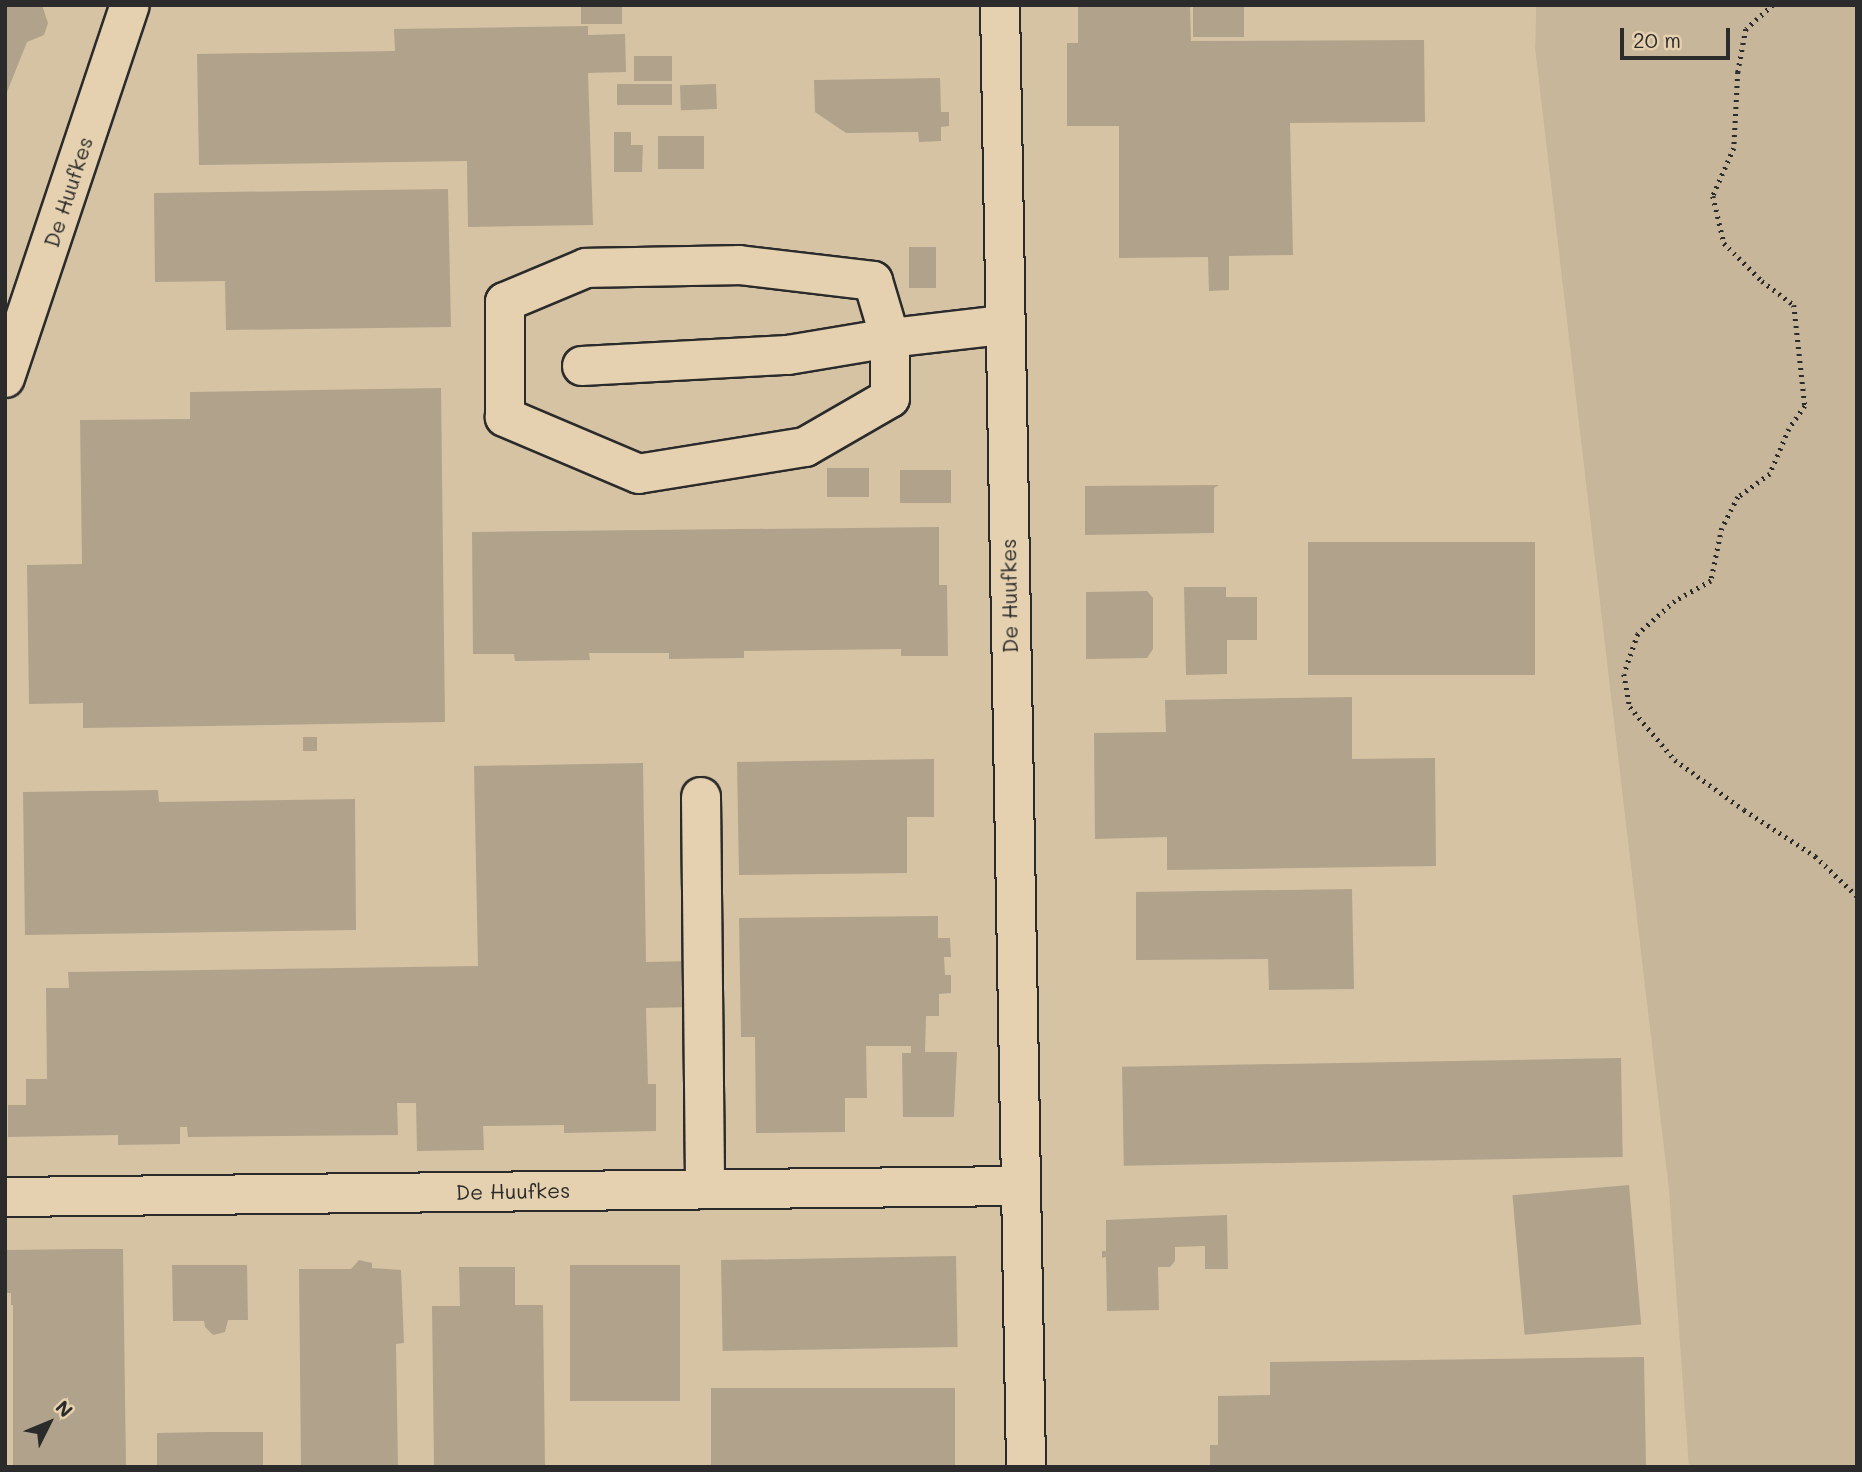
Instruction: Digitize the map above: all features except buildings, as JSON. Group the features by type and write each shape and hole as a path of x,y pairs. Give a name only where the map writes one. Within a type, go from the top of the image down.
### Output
{"street":[{"name":"De Huufkes","path":"5,378 130,5"},
{"name":"De Huufkes","path":"1000,5 1003,325 1026,1467"},
{"path":"739,265 873,281 890,338 890,398 805,447 639,474 505,417 505,302 586,268 739,265"},
{"path":"582,366 788,355 890,338 1003,325"},
{"path":"701,797 705,1189"},
{"name":"De Huufkes","path":"5,1197 1021,1186"}],"path":[{"path":"1773,5 1746,29 1738,72 1734,148 1713,196 1724,243 1762,281 1794,305 1805,406 1789,429 1770,474 1738,498 1723,528 1711,581 1675,601 1638,635 1623,674 1630,707 1675,760 1744,810 1815,856 1857,896"}],"shaded area":[{"path":"5,5 1536,5 1535,49 1669,1192 1693,1467 5,1467"},
{"path":"1536,5 1857,5 1857,1467 1689,1467 1669,1192 1535,49"}]}
